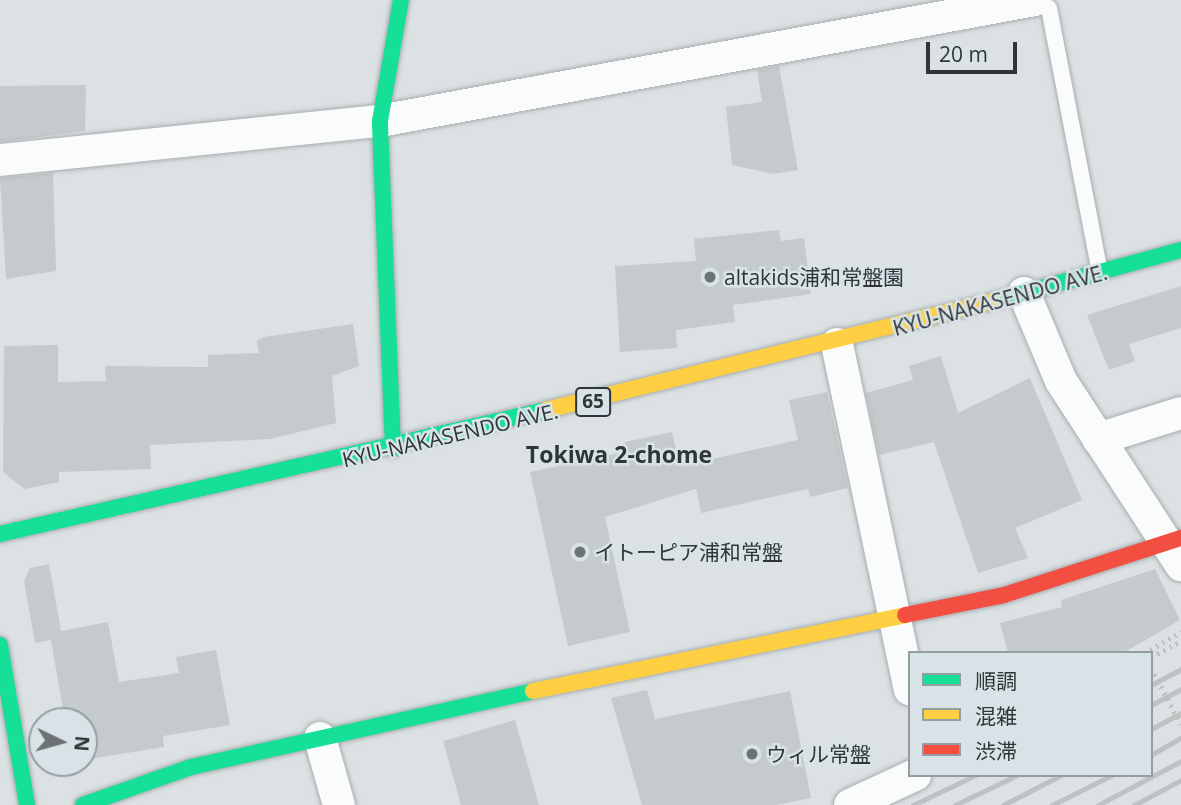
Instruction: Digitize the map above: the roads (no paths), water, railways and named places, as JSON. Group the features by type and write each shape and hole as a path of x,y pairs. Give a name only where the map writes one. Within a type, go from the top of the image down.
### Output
{"street":[{"path":"393,449 380,121 401,0"},
{"path":"0,160 380,121 976,5 1042,4"},
{"name":"KYU-NAKASENDO AVE.","path":"0,534 393,449 837,344 1181,250"},
{"path":"83,805 191,767 892,621 1004,595 1176,548 1098,439 1061,381 1024,293"},
{"path":"837,344 892,621 908,681"},
{"path":"1098,439 1181,413"},
{"path":"0,645 27,805"},
{"path":"320,738 339,805"},
{"path":"850,805 911,777"}],"lane":[{"path":"1042,4 1100,274"}],"railway":[{"path":"1153,684 1181,669"},
{"path":"1153,704 1181,689"},
{"path":"1153,728 1181,713"},
{"path":"1153,754 1181,738"},
{"path":"1153,776 1181,761"},
{"path":"913,805 972,777"},
{"path":"955,805 1013,777"},
{"path":"1003,805 1057,777"},
{"path":"1052,805 1108,777"},
{"path":"1098,805 1151,777"},
{"path":"1134,805 1181,780"}],"place":[{"name":"altakids浦和常盤園","path":"710,277"},
{"name":"イトーピア浦和常盤","path":"580,552"},
{"name":"ウィル常盤","path":"752,754"}],"district":[{"name":"Tokiwa 2-chome","path":"619,454"}]}
